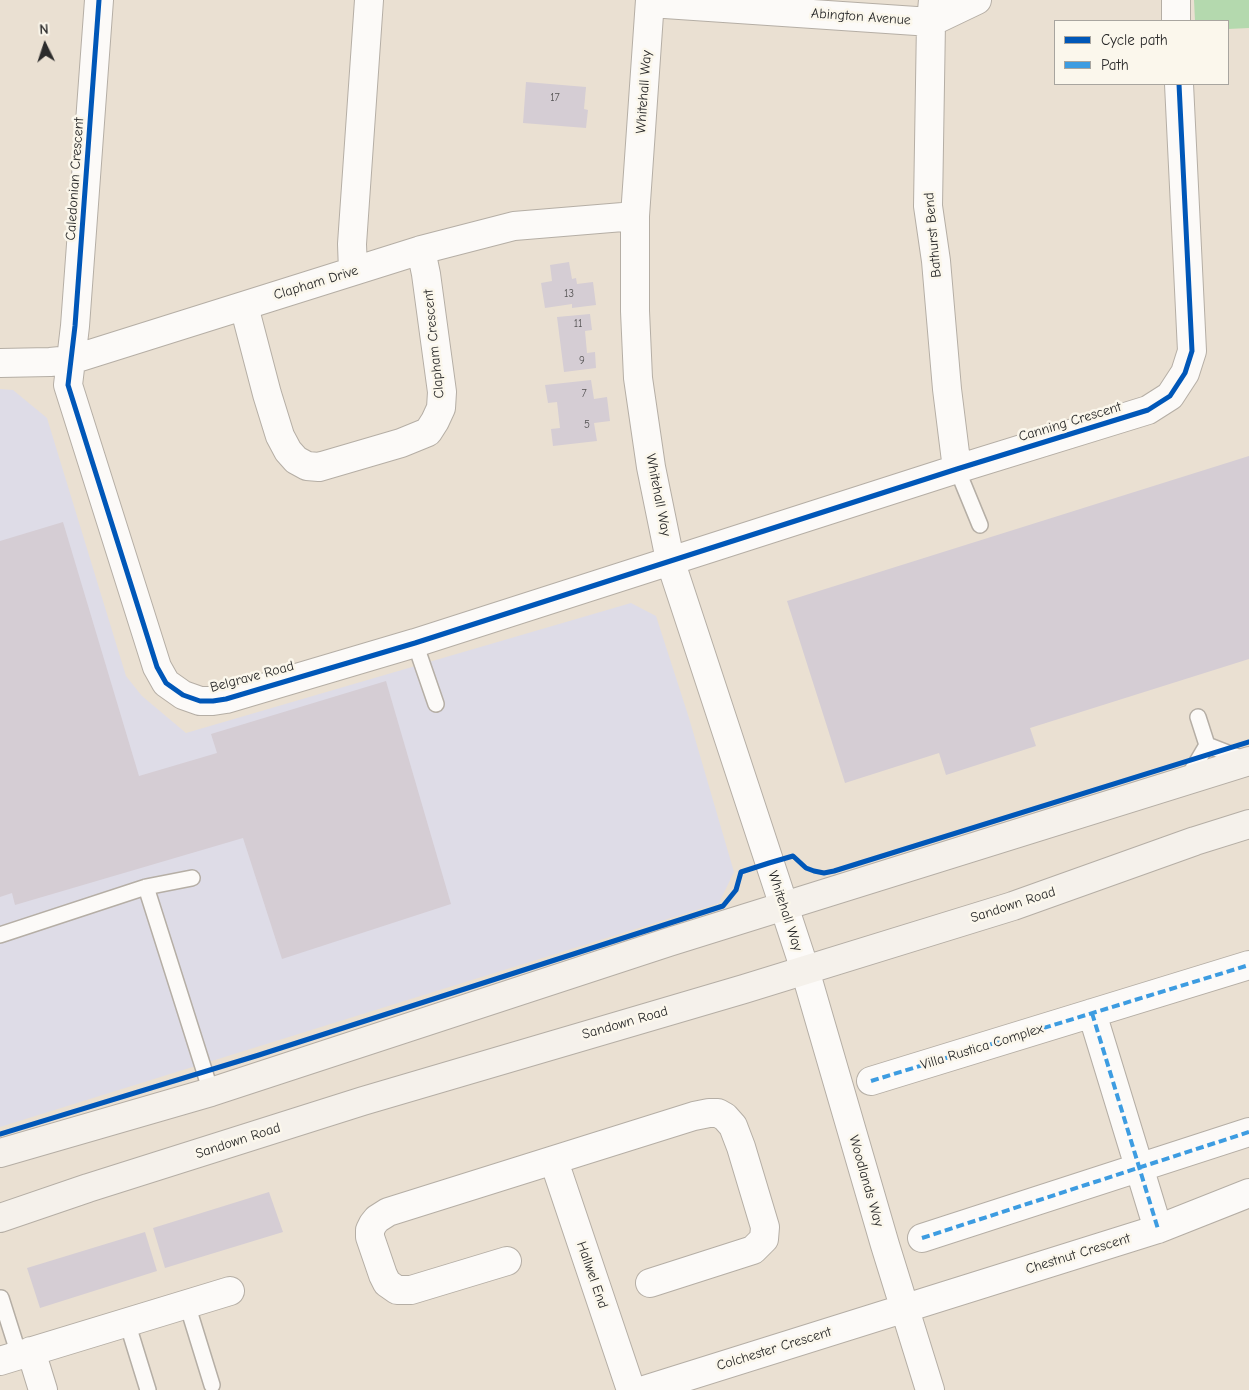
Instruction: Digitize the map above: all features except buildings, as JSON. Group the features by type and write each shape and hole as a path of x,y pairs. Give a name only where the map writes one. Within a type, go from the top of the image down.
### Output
{"main road":[{"path":"0,1153 211,1092 517,991 1249,761"},
{"name":"Sandown Road","path":"0,1218 88,1188 363,1101 805,970 1052,893 1195,841 1249,824"}],"street":[{"name":"Caledonian Crescent","path":"71,360 99,0"},
{"path":"353,271 352,244 369,0"},
{"name":"Abington Avenue","path":"650,1 932,11 977,0"},
{"path":"1176,0 1176,20"},
{"name":"Whitehall Way","path":"650,1 635,216 635,311 638,378 651,467 670,560 805,970"},
{"name":"Bathurst Bend","path":"932,11 928,206 936,261 947,389 957,469"},
{"name":"Canning Crescent","path":"670,560 1148,410 1170,396 1185,373 1192,351 1179,85"},
{"name":"Clapham Drive","path":"0,363 71,360 421,250 514,226 635,216"},
{"name":"Clapham Crescent","path":"244,306 280,436 288,451 296,460 307,466 319,467 401,443 428,432 436,421 441,408 442,392 421,250"},
{"name":"Belgrave Road","path":"71,360 68,385 157,668 166,683 183,695 200,701 226,699 415,643 670,560"},
{"name":"Villa Rustica Complex","path":"872,1082 1249,965"},
{"name":"Woodlands Way","path":"805,970 904,1308 930,1390"},
{"path":"1092,1013 1158,1229"},
{"path":"507,1261 411,1290 397,1290 387,1282 383,1275 370,1237 370,1230 377,1219 388,1212 694,1116 709,1112 718,1113 725,1117 732,1126 741,1147 765,1227 764,1239 753,1250 650,1283"},
{"path":"922,1238 1249,1132"},
{"name":"Hallwel End","path":"554,1160 631,1390"},
{"name":"Chestnut Crescent","path":"904,1308 1158,1229 1249,1193"},
{"path":"43,1390 17,1356 230,1291"},
{"name":"Colchester Crescent","path":"644,1390 904,1308"}],"lane":[{"path":"957,469 980,525"},
{"path":"415,643 436,704"},
{"path":"1198,717 1208,745 1249,761"},
{"path":"1186,781 1208,745"},
{"path":"0,935 146,887 192,878"},
{"path":"146,887 211,1092"},
{"path":"1,1298 17,1356"},
{"path":"187,1304 212,1385"},
{"path":"127,1322 148,1390"}],"shaded area":[{"path":"0,389 13,390 47,418 126,676 142,696 186,733 631,603 656,616 689,718 734,872 719,903 0,1127"}],"green space":[{"path":"1194,0 1249,0 1249,28 1229,29 1229,20 1195,20"}],"marked path":[{"path":"871,1081 1249,965"},
{"path":"1092,1013 1158,1229"},
{"path":"922,1238 1249,1132"}],"cycle path":[{"path":"99,0 75,326 68,385 157,667 166,683 183,695 200,701 226,699 415,643 957,469 1148,410 1170,396 1185,373 1192,351 1179,85"},
{"path":"0,1134 259,1055 723,906 736,890 741,872 769,863 793,856 806,868 814,871 824,873 834,871 1249,742"}]}
